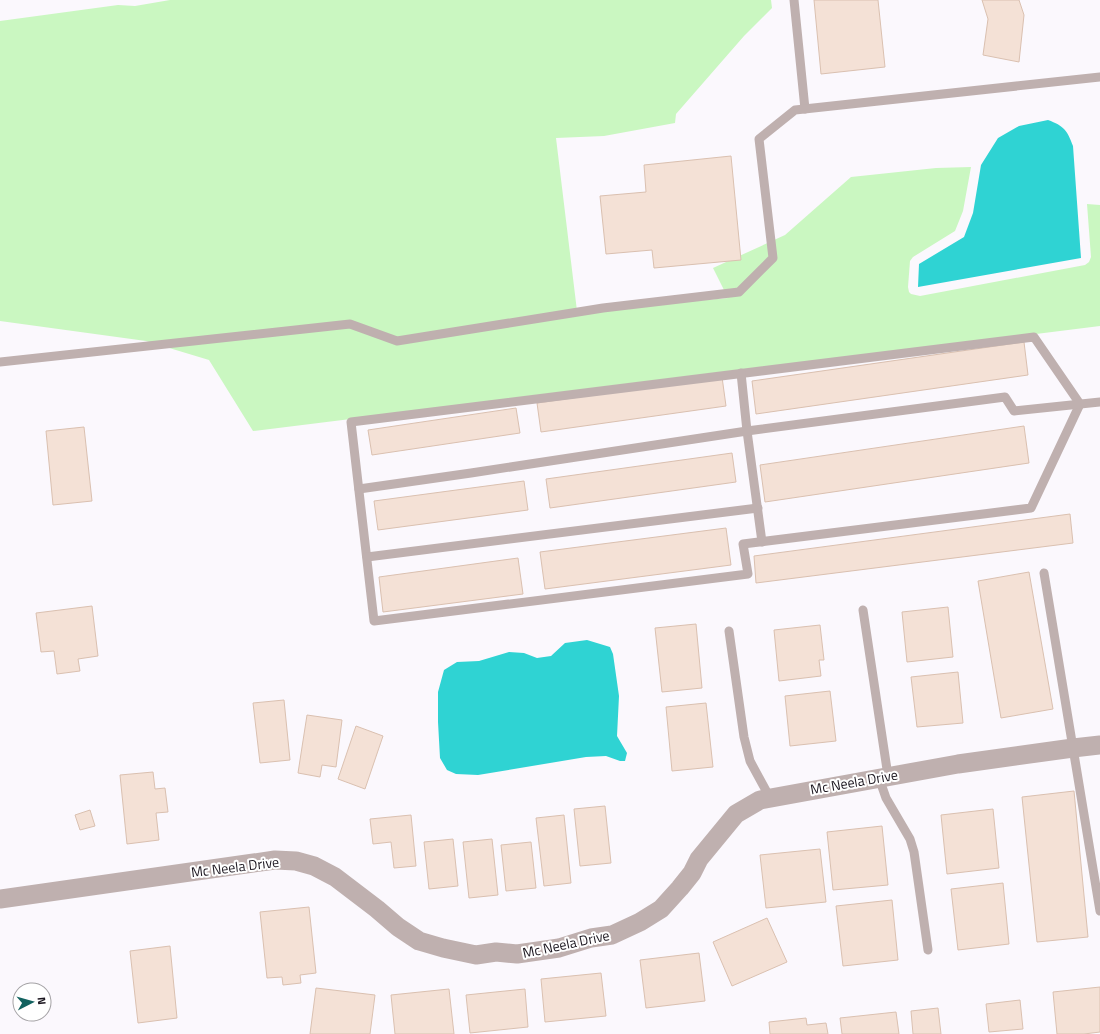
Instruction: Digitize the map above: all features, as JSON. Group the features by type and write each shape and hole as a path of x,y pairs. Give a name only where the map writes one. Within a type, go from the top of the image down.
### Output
{"street":[{"name":"Mc Neela Drive","path":"0,900 275,860 296,861 314,866 335,877 418,941 476,955 496,952 517,954 559,948 591,938 612,935 640,922 661,909 692,873 699,859 736,814 760,800 958,764 1100,745"}],"lane":[{"path":"794,0 805,109"},
{"path":"0,362 350,324 397,341 603,308 739,292 773,258 759,139 795,110 1100,77"},
{"path":"1034,337 1080,404 1030,508 743,544 748,574 374,621 351,422 1034,337"},
{"path":"741,374 762,542"},
{"path":"359,489 747,431 1005,397 1014,410 1100,402"},
{"path":"367,557 758,508"},
{"path":"1044,572 1100,911"},
{"path":"863,610 886,798 910,839 914,852 928,950"},
{"path":"729,631 744,737 750,761 770,798"}],"green space":[{"path":"170,0 771,0 772,8 744,36 676,114 675,123 604,136 556,138 577,311 728,298 713,268 785,235 851,177 936,168 971,167 963,211 955,231 913,257 910,261 909,292 920,296 1085,265 1089,262 1091,257 1087,204 1100,205 1100,326 253,431 209,360 146,341 0,321 0,21 118,5 135,6"}],"water":[{"path":"1048,120 1058,124 1064,129 1073,146 1081,258 918,287 919,264 964,237 973,213 981,165 998,138 1019,126"},
{"path":"587,640 610,647 613,654 619,696 617,736 627,753 625,761 620,761 606,756 586,757 478,775 456,774 447,770 440,758 438,722 438,692 444,670 457,662 479,661 509,652 524,653 537,658 551,656 565,643"}],"building":[{"path":"814,0 878,0 885,67 821,74"},
{"path":"982,0 1019,0 1024,15 1019,62 983,55 988,19"},
{"path":"731,156 741,260 654,268 652,250 606,254 600,196 646,192 644,165"},
{"path":"1024,342 1028,375 756,414 752,381"},
{"path":"722,377 726,406 541,432 537,403"},
{"path":"516,408 520,433 372,455 368,430"},
{"path":"1024,426 1029,463 765,502 760,465"},
{"path":"84,427 92,501 53,505 46,431"},
{"path":"732,453 736,482 550,508 546,479"},
{"path":"524,481 528,510 378,530 374,501"},
{"path":"1070,514 1073,543 756,583 754,556"},
{"path":"726,528 731,565 545,589 540,552"},
{"path":"518,558 523,594 383,612 379,577"},
{"path":"1029,572 1053,709 1001,718 978,581"},
{"path":"92,606 98,656 78,659 80,671 57,674 54,651 41,652 36,613"},
{"path":"948,607 953,657 907,662 902,612"},
{"path":"696,624 702,688 662,692 655,628"},
{"path":"820,625 824,660 819,660 821,676 779,681 774,630"},
{"path":"958,672 963,723 917,727 911,677"},
{"path":"830,691 836,741 790,746 785,696"},
{"path":"284,700 290,760 260,763 253,703"},
{"path":"706,703 713,767 672,771 666,707"},
{"path":"307,715 342,720 336,767 322,765 320,777 298,773"},
{"path":"356,726 383,736 365,789 338,779"},
{"path":"153,772 155,789 165,788 168,812 156,813 159,840 127,844 120,775"},
{"path":"1074,791 1088,937 1037,942 1022,797"},
{"path":"605,806 611,863 580,866 574,809"},
{"path":"993,809 999,868 947,874 941,815"},
{"path":"90,810 95,826 80,830 75,815"},
{"path":"411,815 416,866 394,868 391,842 373,844 370,819"},
{"path":"564,815 571,883 544,886 536,818"},
{"path":"882,826 888,885 833,890 827,832"},
{"path":"453,839 458,886 429,889 424,842"},
{"path":"492,839 498,895 469,898 463,842"},
{"path":"531,842 536,888 506,891 501,845"},
{"path":"820,849 826,902 766,908 760,855"},
{"path":"1003,883 1009,944 958,950 951,889"},
{"path":"892,900 898,960 843,966 836,906"},
{"path":"309,907 316,973 300,975 301,983 283,985 282,977 267,978 260,912"},
{"path":"767,918 787,962 732,986 713,942"},
{"path":"170,946 177,1018 138,1023 130,951"},
{"path":"699,953 705,1001 646,1008 640,960"},
{"path":"601,973 606,1016 545,1022 541,979"},
{"path":"1100,987 1100,1032 1084,1034 1057,1034 1053,992"},
{"path":"316,988 375,995 370,1034 310,1034"},
{"path":"449,989 454,1034 395,1034 391,995"},
{"path":"525,989 528,1027 470,1033 466,995"},
{"path":"1020,1000 1023,1029 989,1032 986,1004"},
{"path":"938,1008 941,1034 913,1034 911,1011"},
{"path":"896,1012 899,1034 842,1034 840,1018"},
{"path":"806,1018 807,1025 826,1023 828,1034 770,1034 769,1022"}]}
